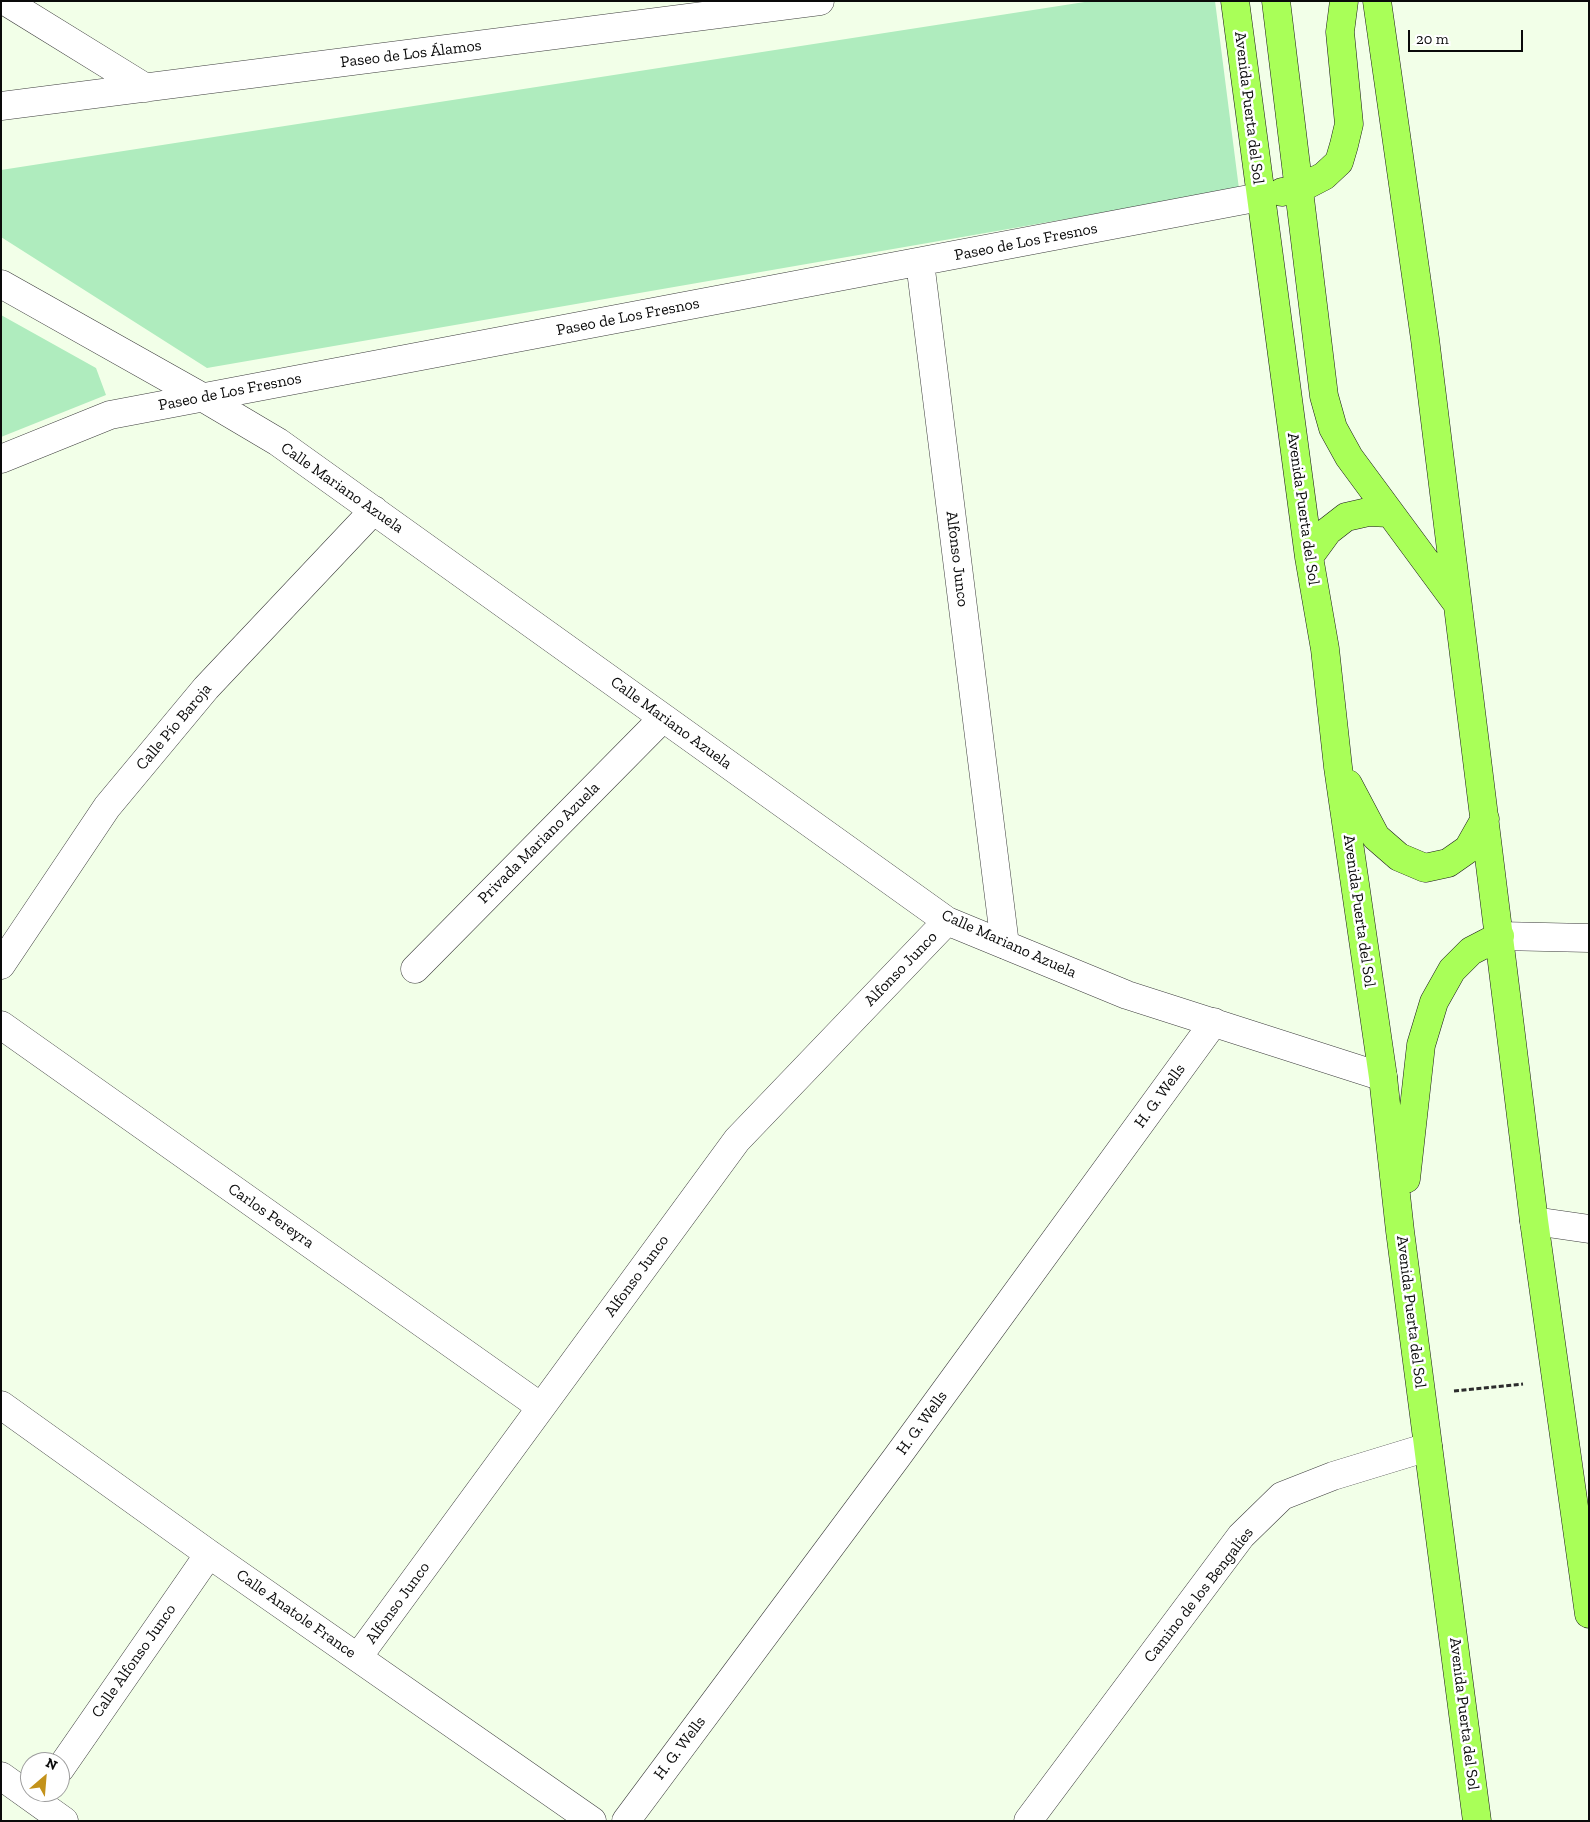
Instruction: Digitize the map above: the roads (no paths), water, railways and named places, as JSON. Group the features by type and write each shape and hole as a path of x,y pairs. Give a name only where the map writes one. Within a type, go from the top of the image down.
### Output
{"main road":[{"name":"Avenida Puerta del Sol","path":"1235,1 1309,557 1325,650 1338,767 1383,1077 1400,1231 1478,1821"},
{"path":"1276,1 1324,396 1333,428 1349,457 1457,603"},
{"path":"1260,197 1300,189 1324,176 1339,162 1349,124 1340,32 1344,1"},
{"path":"1377,1 1423,330 1534,1221 1589,1614"},
{"path":"1309,557 1328,531 1346,517 1368,512 1390,513"},
{"path":"1338,767 1376,837 1399,857 1425,868 1448,863 1468,849 1485,819"},
{"path":"1400,1231 1421,1045 1434,1002 1452,970 1471,951 1500,936"}],"street":[{"path":"5,1 146,88"},
{"name":"Paseo de Los Álamos","path":"1,106 820,1"},
{"name":"Paseo de Los Fresnos","path":"1,459 110,415 1260,197"},
{"name":"Alfonso Junco","path":"920,262 1005,945"},
{"name":"Calle Mariano Azuela","path":"1,284 278,442 947,921 1127,994 1383,1077"},
{"name":"Calle Pío Baroja","path":"1,965 119,792 206,688 374,510"},
{"name":"Privada Mariano Azuela","path":"415,969 663,718"},
{"name":"Alfonso Junco","path":"358,1657 737,1140 947,921"},
{"path":"1500,936 1589,938"},
{"name":"H. G. Wells","path":"626,1821 897,1457 1214,1022"},
{"name":"Carlos Pereyra","path":"1,1025 541,1408"},
{"path":"1534,1221 1589,1229"},
{"name":"Calle Anatole France","path":"1,1405 209,1554 592,1821"},
{"name":"Camino de los Bengalíes","path":"1028,1821 1241,1536 1282,1496 1334,1476 1428,1446"},
{"name":"Calle Alfonso Junco","path":"70,1755 209,1554"},
{"path":"1,1776 20,1786"},
{"path":"46,1802 64,1821"}]}
